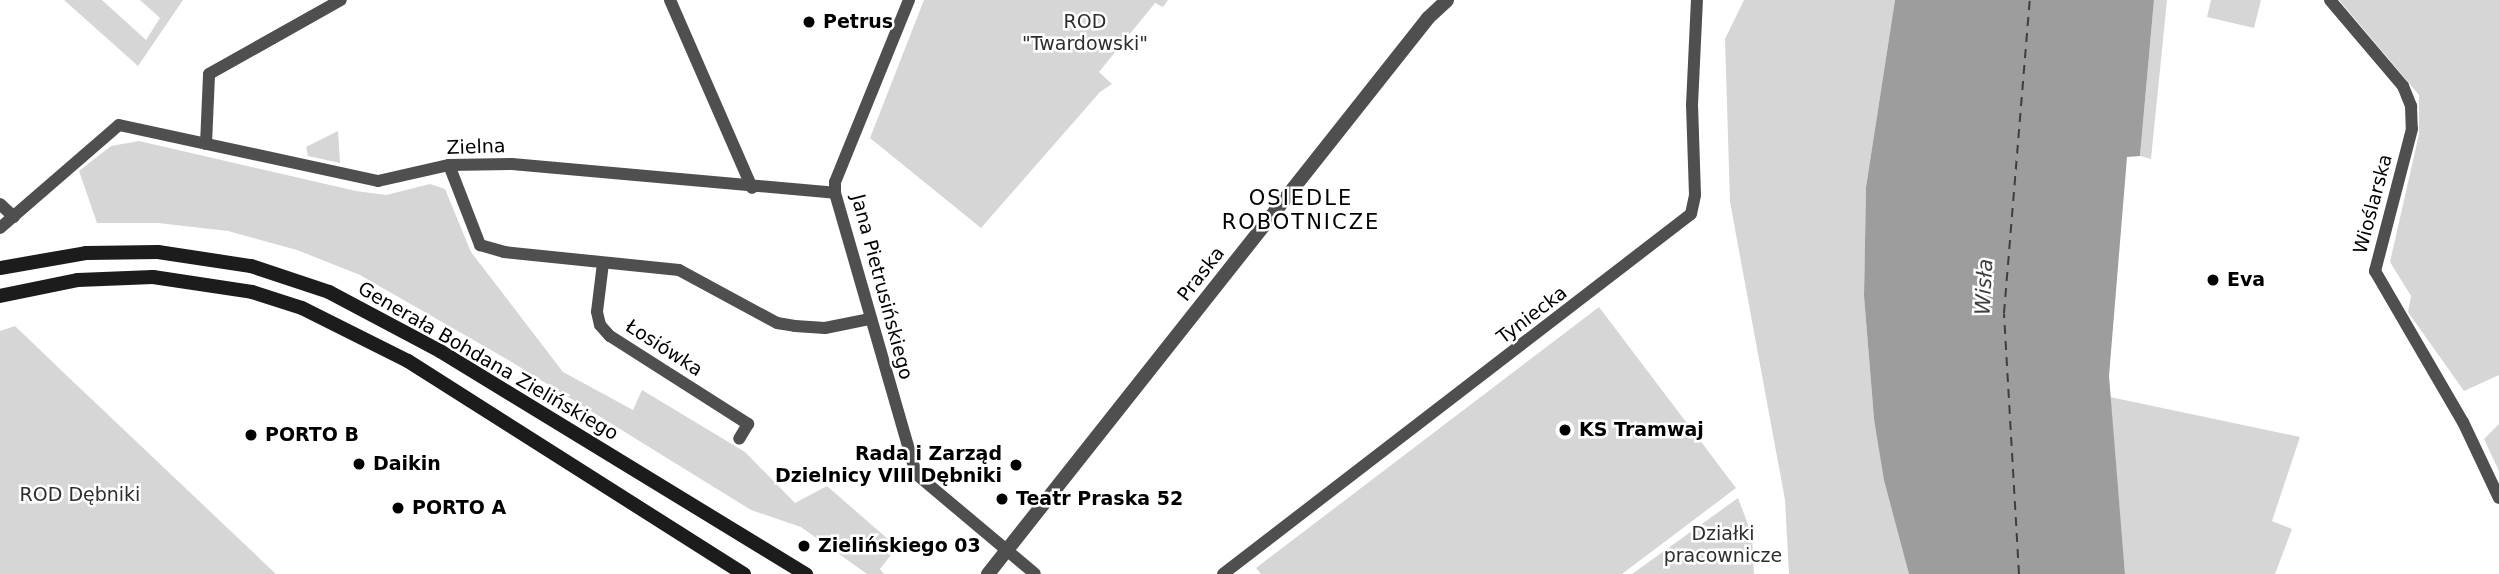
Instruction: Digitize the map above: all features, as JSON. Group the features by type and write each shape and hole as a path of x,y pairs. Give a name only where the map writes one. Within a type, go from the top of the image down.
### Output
{"main road":[{"name":"Generała Bohdana Zielińskiego","path":"0,268 86,253 158,252 251,266 329,292 440,351 806,574"},
{"name":"Generała Bohdana Zielińskiego","path":"0,296 78,280 153,276 252,292 302,308 408,361 744,574"}],"street":[{"path":"206,144 209,74 341,0"},
{"path":"670,0 752,188"},
{"name":"Jana Pietrusińskiego","path":"909,0 845,156 835,193 916,474 1035,574"},
{"name":"Praska","path":"988,574 1422,26 1447,0"},
{"name":"Tyniecka","path":"1223,574 1679,227 1691,214 1695,185 1692,106 1697,0"},
{"name":"Wioślarska","path":"2330,0 2403,86 2411,106 2412,130 2375,271 2463,422 2499,498"},
{"name":"Zielna","path":"0,228 118,125 378,181 449,165 512,164 752,188 835,193"},
{"path":"449,165 480,245 504,253 679,270 777,323 825,328 870,319"},
{"path":"0,204 14,216"},
{"name":"Łosiówka","path":"603,262 597,312 600,325 610,336 748,424 739,439"}],"green space":[{"path":"64,0 102,0 146,40 160,18 140,0 183,0 138,66"},
{"name":"ROD \"Twardowski\"","path":"924,0 1168,0 1163,7 1155,3 1099,72 1112,84 1100,92 981,228 870,138"},
{"path":"1744,0 1895,0 1866,187 1864,296 1874,419 1909,574 1789,574 1785,500 1730,202 1725,39"},
{"path":"2154,0 2167,0 2151,159 2140,156"},
{"path":"2211,0 2261,0 2254,28 2207,17"},
{"path":"2339,0 2499,0 2499,375 2464,391 2408,312 2411,296 2390,262 2419,134 2419,95"},
{"path":"338,131 340,163 308,156 306,147"},
{"path":"139,141 356,191 386,195 430,184 445,189 471,252 563,372 633,410 642,390 745,452 795,503 827,486 897,547 880,569 884,574 867,574 801,527 751,510 510,361 360,275 297,250 228,231 158,223 97,223 79,171 111,146"},
{"name":"KS Tramwaj","path":"1599,307 1736,488 1622,574 1261,574 1256,568"},
{"name":"ROD Dębniki","path":"15,326 276,574 0,574 0,331"},
{"path":"2110,397 2300,437 2272,521 2292,529 2275,574 2125,574"},
{"path":"2499,424 2499,471 2484,439"},
{"name":"Działki pracownicze","path":"1738,498 1752,535 1754,574 1632,574"}],"water":[{"name":"Wisła","path":"1895,0 2154,0 2140,156 2127,157 2109,376 2125,574 1909,574 1884,480 1874,419 1864,296 1866,187"}],"ferry route":[{"path":"2019,574 2004,313 2030,0"}],"place":[{"name":"Petrus","path":"809,22"},
{"name":"Eva","path":"2213,280"},
{"name":"KS Tramwaj","path":"1565,430"},
{"name":"PORTO B","path":"251,435"},
{"name":"Daikin","path":"359,464"},
{"name":"Rada i Zarząd Dzielnicy VIII Dębniki","path":"1016,465"},
{"name":"Teatr Praska 52","path":"1002,499"},
{"name":"PORTO A","path":"398,508"},
{"name":"Zielińskiego 03","path":"804,546"}],"district":[{"name":"OSIEDLE ROBOTNICZE","path":"1301,210"}]}
